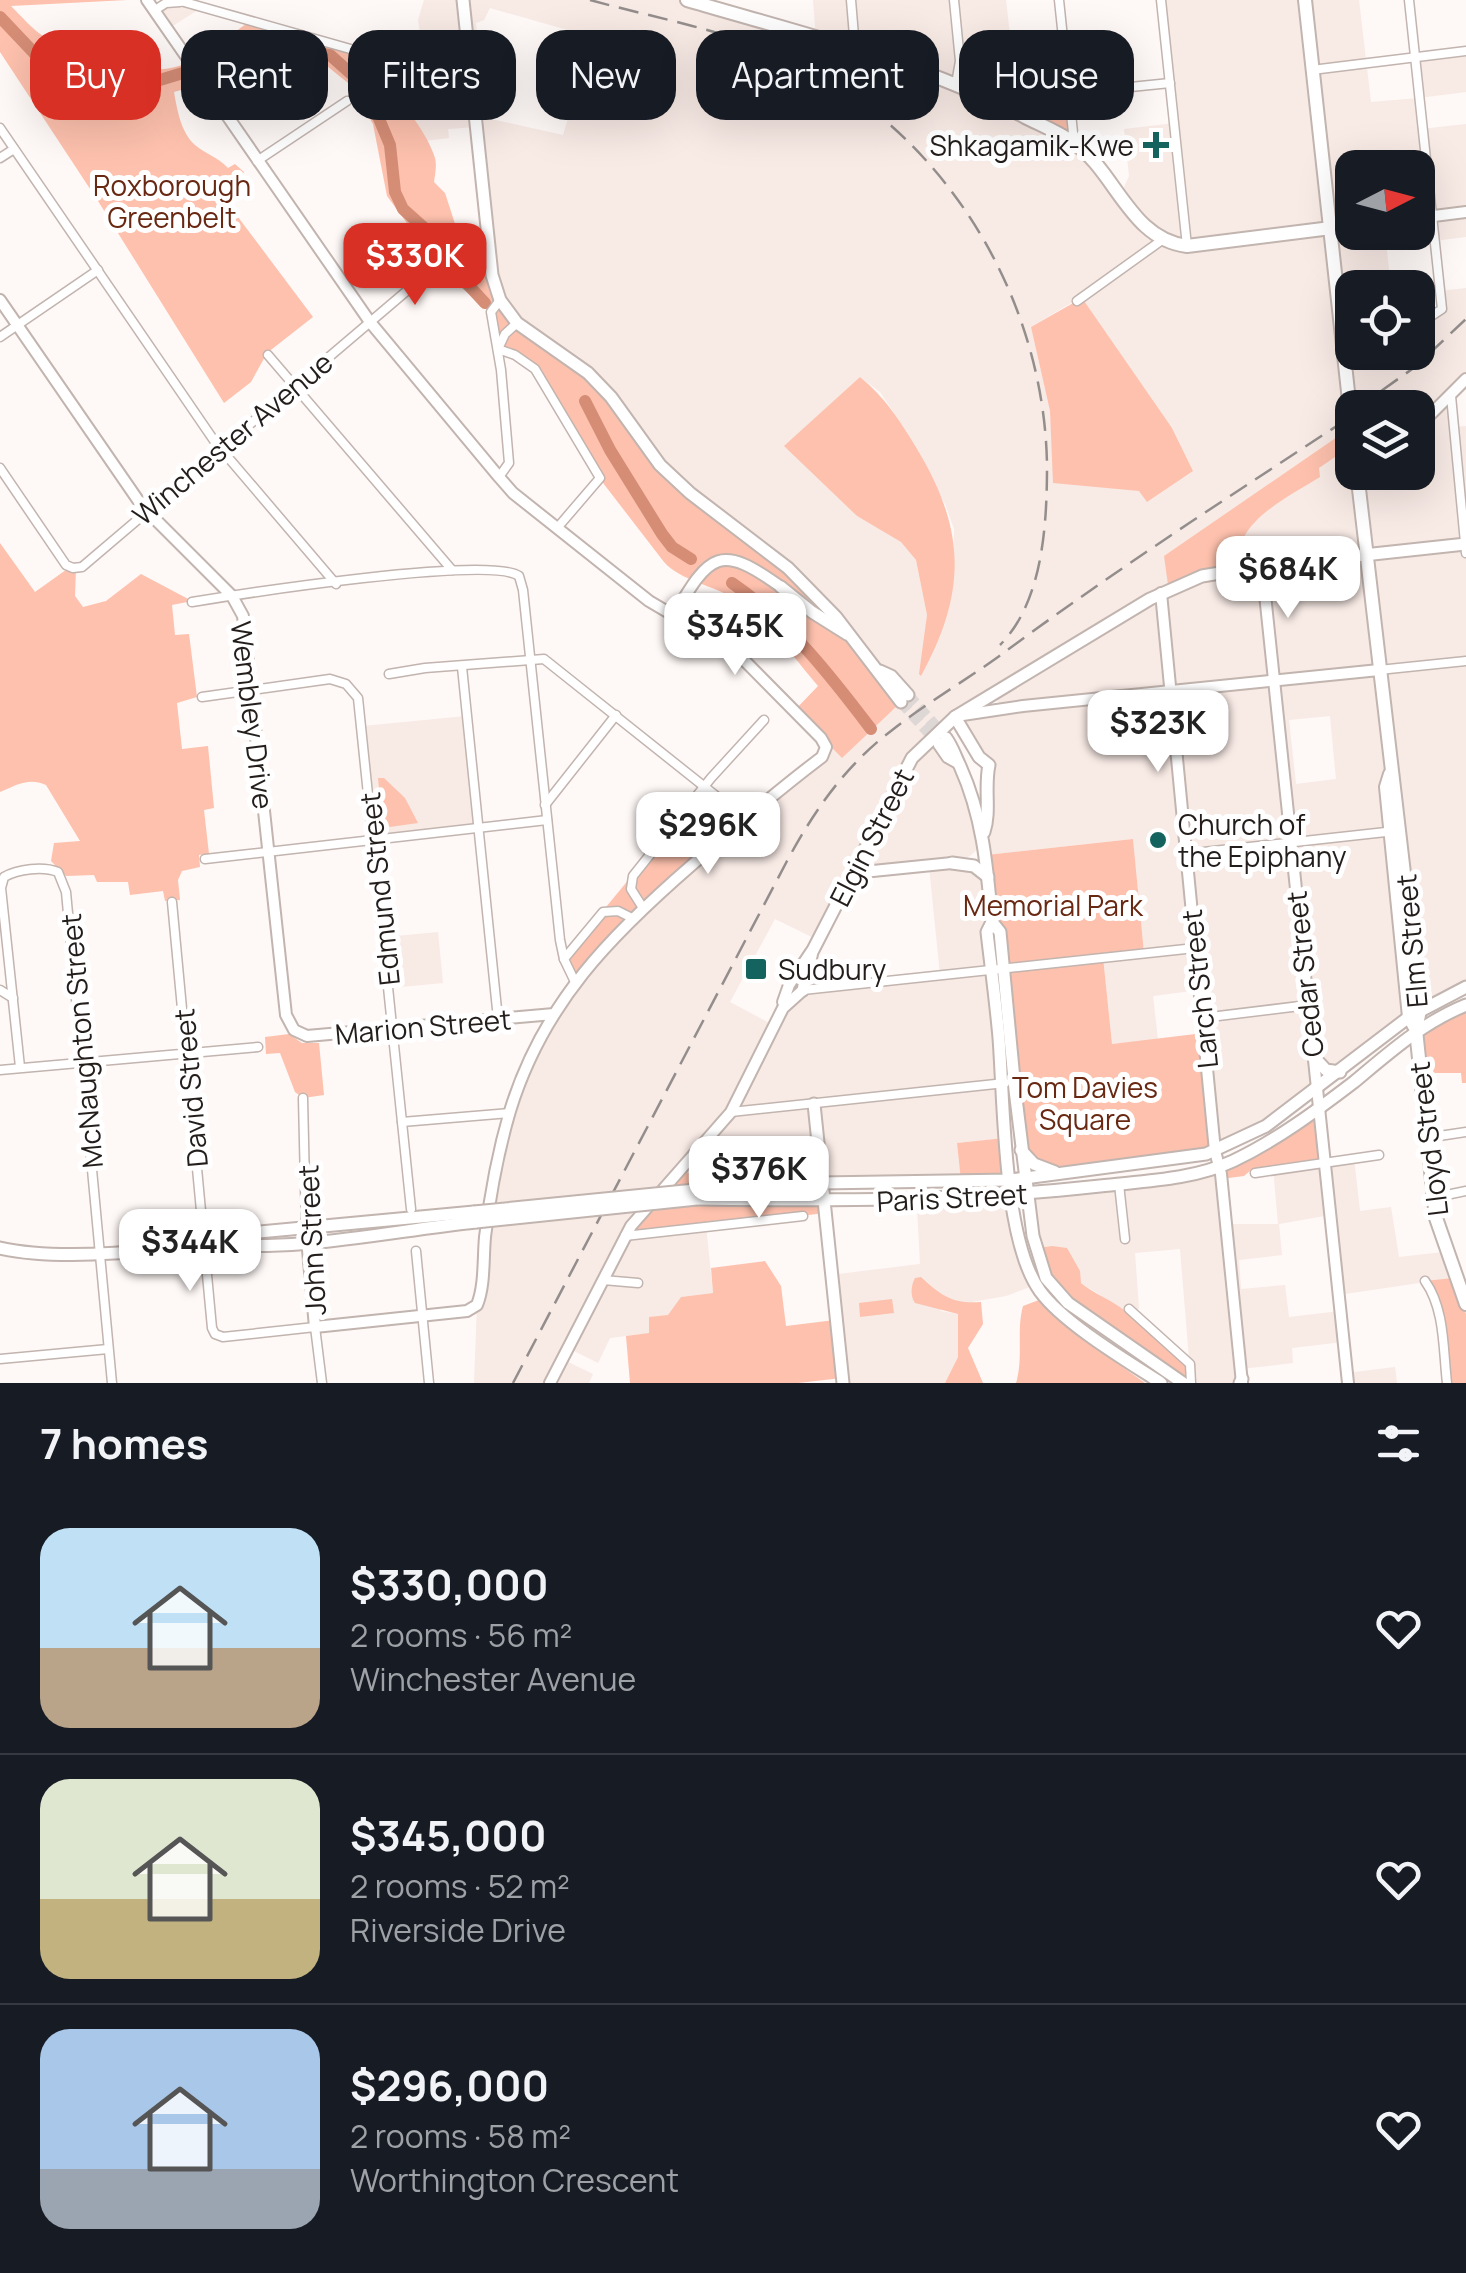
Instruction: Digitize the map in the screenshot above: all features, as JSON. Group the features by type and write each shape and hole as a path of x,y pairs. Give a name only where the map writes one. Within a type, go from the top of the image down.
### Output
{"main road":[{"path":"463,0 466,30"},
{"path":"687,0 792,30"},
{"path":"1305,0 1336,270"},
{"path":"939,78 959,85"},
{"path":"476,120 492,275 500,300 517,323 588,373 612,398 660,465 690,493 772,554 810,590 880,671 884,682 905,698"},
{"path":"1032,120 1074,142 1145,228 1162,240 1187,246 1330,228"},
{"name":"Elm Street","path":"1359,490 1390,774 1386,787 1395,831 1415,1019"},
{"name":"Elgin Street","path":"803,990 812,952 915,753 955,717 1161,594 1202,576 1466,544"},
{"path":"782,587 794,592 810,590"},
{"path":"782,587 812,612 851,636"},
{"path":"952,863 970,856 984,840 988,821 989,766 978,756 955,717"},
{"path":"942,741 956,751 973,796 984,840 992,922 1000,932 998,968 1010,1180 1027,1266 1038,1289 1054,1308 1161,1383"},
{"path":"952,863 974,866 988,878"},
{"path":"1415,1019 1466,987"},
{"path":"1415,1019 1466,1005"},
{"name":"Paris Street","path":"696,1195 822,1200 1012,1196 1194,1174 1266,1144 1319,1108 1387,1054 1415,1019"},
{"name":"Paris Street","path":"0,1248 54,1256 204,1242 254,1245 307,1235 820,1183 1010,1180 1184,1159 1215,1151 1266,1126 1415,1019"},
{"name":"Lloyd Street","path":"1415,1019 1432,1198 1440,1236 1466,1304"},
{"path":"1387,1054 1403,1052 1419,1067"},
{"path":"1313,1056 1326,1070 1340,1072"},
{"path":"1007,1082 1040,1263 1056,1292 1182,1383"},
{"path":"814,1104 843,1383"},
{"path":"1021,1150 1034,1164 1059,1173"},
{"path":"986,1197 1005,1207 1016,1219"}],"street":[{"path":"851,0 854,30"},
{"path":"954,0 960,61 956,84"},
{"path":"1059,0 1062,30"},
{"path":"1162,0 1187,246"},
{"path":"1409,0 1424,150"},
{"path":"315,1327 468,1310 477,1305 491,1196 510,1113 524,1071 554,1014 597,954 632,918 744,819 822,757 825,744 737,653 649,601 499,478 370,322 151,5 178,1 348,49"},
{"path":"1312,70 1466,51"},
{"path":"1134,86 1170,82"},
{"path":"257,161 346,101"},
{"path":"1072,120 1074,142"},
{"path":"0,128 220,448 336,584"},
{"path":"0,158 14,148"},
{"path":"1435,215 1466,212"},
{"path":"1330,228 1335,228"},
{"path":"1077,300 1162,240"},
{"path":"1434,250 1442,309 1435,313"},
{"name":"Winchester Avenue","path":"0,468 66,564 82,567 436,266"},
{"path":"0,337 98,270"},
{"name":"Wembley Drive","path":"0,300 146,510 232,596 244,621 286,1016 294,1030"},
{"path":"499,478 510,462 491,312 500,300"},
{"path":"498,349 505,334 517,323"},
{"path":"498,349 516,355 535,369 600,478 558,527"},
{"path":"268,355 452,570"},
{"path":"1435,411 1466,379"},
{"path":"1451,396 1466,553"},
{"path":"674,615 696,578 718,561 743,561 782,587"},
{"name":"Cedar Street","path":"1262,566 1348,1383"},
{"path":"192,602 452,570 514,572 519,576 524,590 564,959 576,982"},
{"name":"Larch Street","path":"1161,594 1241,1382"},
{"path":"389,674 548,660 744,819"},
{"path":"955,717 1004,708 1466,661"},
{"path":"462,667 498,1019"},
{"name":"Edmund Street","path":"253,690 330,679 353,690 360,704 411,1209"},
{"path":"202,697 253,690"},
{"path":"990,694 1004,708"},
{"path":"545,805 616,715"},
{"path":"643,908 630,881 704,787 764,720"},
{"path":"205,859 547,820"},
{"path":"1185,854 1395,831"},
{"path":"853,873 952,863"},
{"name":"McNaughton Street","path":"12,998 1,888 4,877 51,869 62,878 66,892 112,1383"},
{"name":"David Street","path":"172,902 215,1334 223,1337 315,1327"},
{"path":"564,959 603,912 618,911 632,918"},
{"path":"783,1008 803,990 1195,948"},
{"path":"550,1383 636,1218 731,1112 783,1008 790,985 812,952"},
{"path":"0,990 12,998 20,1067"},
{"path":"1202,1018 1308,1005"},
{"name":"Marion Street","path":"294,1030 307,1036 554,1014"},
{"path":"0,1070 258,1046"},
{"path":"731,1112 1007,1082"},
{"name":"John Street","path":"303,1098 307,1235 322,1383"},
{"path":"402,1122 510,1113"},
{"path":"1425,1138 1466,1132"},
{"path":"1255,1173 1379,1155"},
{"path":"1119,1184 1125,1239"},
{"path":"1432,1198 1466,1191"},
{"path":"625,1236 803,1216"},
{"path":"416,1250 429,1383"},
{"path":"603,1280 638,1283"},
{"path":"1425,1280 1439,1313 1447,1383"},
{"path":"1129,1308 1190,1364 1190,1383"},
{"path":"0,1359 108,1349"}],"shaded area":[{"path":"424,0 685,0 788,30 696,30 696,120 939,120 939,30 815,30 813,0 1006,0 1009,30 959,30 959,120 1030,120 1073,143 1120,196 1129,176 1124,129 1175,123 1162,0 1359,0 1371,102 1418,98 1421,129 1466,124 1466,237 1435,241 1435,150 1335,150 1335,250 1387,250 1389,270 1335,270 1335,370 1346,370 1348,390 1335,390 1335,490 1435,490 1435,390 1348,390 1347,370 1435,370 1435,315 1442,310 1440,291 1466,288 1466,376 1449,395 1454,439 1455,427 1466,426 1466,986 1421,1008 1397,784 1390,775 1386,787 1409,1017 1339,1071 1326,1069 1314,1058 1317,1089 1266,1126 1216,1151 1199,990 1153,996 1158,1040 1112,1044 1103,957 1144,952 1133,839 986,855 984,843 970,856 952,864 974,867 988,878 993,922 987,932 1004,1138 957,1143 961,1181 820,1183 818,1161 675,1174 628,1238 706,1226 713,1293 681,1297 668,1316 649,1317 650,1333 610,1338 598,1363 574,1351 568,1362 593,1374 589,1383 474,1383 477,1305 496,1170 525,1071 562,1001 597,954 644,908 833,748 843,757 907,693 892,676 880,671 836,616 788,567 690,493 661,465 612,397 588,372 510,315 492,275 477,127 448,129 449,138 425,141 412,120 496,120 563,135 567,120 676,120 676,30 567,30 490,8 484,20 476,23 477,30 420,30","holes":["1314,69 1331,229 1206,245 1330,227","1081,297 1172,428 1193,471 1147,502 1140,491 1054,482 1050,411 1031,327","860,377 880,392 906,431 954,529 953,587 921,676 927,615 916,560 901,542 857,516 785,446","1015,678 991,694 1005,709 956,717 979,756 990,766 986,778 989,822 983,835 963,773 932,737 954,716","1330,716 1336,779 1296,784 1289,720","929,866 940,975 803,991 789,1000 775,1026 730,1002 775,919 818,940 853,874"]},
{"path":"170,3 201,8 168,29 155,10"},
{"path":"1466,52 1466,92 1419,98 1416,58"},
{"path":"466,716 477,827 375,838 363,726"},
{"path":"438,932 443,983 390,988 385,937"},
{"path":"1354,1158 1360,1211 1391,1207 1399,1257 1443,1252 1453,1278 1338,1295 1330,1215 1279,1224 1282,1255 1239,1260 1241,1289 1285,1285 1289,1317 1340,1311 1343,1342 1292,1348 1293,1363 1241,1369 1239,1383 1191,1383 1180,1249 1135,1253 1139,1309 1124,1310 1081,1283 1063,1250 1052,1246 1037,1248 1027,1195 1219,1167 1226,1224 1278,1224 1273,1168"},
{"path":"987,1203 1010,1213 1035,1285 1006,1296 960,1304 945,1299 922,1277 941,1311 958,1314 958,1357 945,1383 843,1383 830,1275 920,1264 917,1207"},
{"path":"1395,1367 1397,1383 1348,1383 1347,1373"}],"green space":[{"path":"0,0 127,0 11,6 36,30 30,30 30,98 0,52"},
{"path":"249,22 277,30 238,30"},
{"path":"328,44 348,50 348,83 328,67"},
{"name":"Roxborough Greenbelt","path":"181,65 181,90 174,92 186,134 228,168 235,164 244,172 234,189 232,209 313,317 267,353 251,382 224,403 45,120 161,120 161,69"},
{"path":"371,120 414,120 430,145 436,161 434,182 445,193 457,230 487,227 492,275 510,315 578,363 651,453 813,592 898,705 842,758 795,710 818,686 747,608 726,594 679,574 664,562 600,479 535,369 497,349 491,313 443,272 387,196"},
{"path":"1031,120 1072,120 1074,142"},
{"path":"1082,298 1172,428 1193,471 1147,502 1139,491 1053,483 1050,411 1031,327"},
{"path":"860,377 892,410 917,449 945,507 952,534 953,589 947,616 921,676 927,615 916,560 901,542 857,516 784,446"},
{"path":"1335,438 1335,457 1319,468 1320,477 1254,523 1239,549 1237,565 1198,571 1168,585 1164,556"},
{"path":"0,543 35,592 70,567 76,568 75,596 83,607 106,601 141,574 192,601 172,605 175,635 189,634 197,697 177,703 182,749 208,746 214,808 204,810 209,854 199,855 200,867 182,871 178,880 180,900 165,901 163,891 130,895 128,882 97,882 94,875 66,876 51,861 54,843 80,841 46,785 28,782 0,792"},
{"path":"378,778 384,778 405,798 418,823 390,827 382,820"},
{"path":"705,787 745,819 644,908 576,982 564,958"},
{"name":"Tom Davies Square","path":"1133,839 1144,953 1103,957 1112,1044 1204,1033 1216,1151 1059,1172 1029,1160 986,855"},
{"path":"1466,1006 1466,1083 1462,1083 1461,1073 1420,1073 1416,1030"},
{"path":"289,1034 302,1043 319,1043 324,1095 303,1098 295,1092 280,1053 266,1054 265,1037"},
{"path":"1318,1109 1324,1162 1251,1170 1244,1176 1221,1179 1219,1167"},
{"path":"1004,1138 1010,1179 961,1181 957,1143"},
{"path":"818,1161 820,1183 664,1187 675,1174"},
{"path":"703,1203 824,1206 824,1213 627,1239 649,1209"},
{"path":"1037,1248 1067,1248 1080,1271 1081,1283 1130,1310 1191,1364 1191,1383 1056,1292"},
{"path":"765,1261 781,1286 786,1326 835,1320 842,1378 798,1383 630,1383 626,1336 649,1333 649,1317 668,1315 681,1297 713,1293 711,1268"},
{"path":"921,1277 948,1297 981,1302 983,1324 968,1348 983,1383 945,1383 958,1357 958,1314 915,1303 913,1284 915,1278"},
{"path":"1453,1278 1466,1314 1466,1383 1446,1383 1439,1313 1425,1281"},
{"path":"892,1299 894,1313 860,1317 859,1303"},
{"path":"1039,1300 1145,1383 1016,1383 1023,1306"}],"waterway":[{"path":"0,17 36,55 109,80 150,83 209,65 304,51 330,55 369,95 390,145 395,192 403,209 431,234 448,263 485,303"},
{"path":"585,401 662,534 672,547 691,559"},
{"path":"732,583 790,632 871,729"}],"tunnel":[{"path":"908,695 946,738"},
{"path":"901,702 938,743"}],"railway":[{"path":"590,0 723,35 800,64 853,96 901,135 943,180 979,231 1007,286 1029,344 1042,405 1047,466 1046,512 1034,585 1014,627 1000,645"},
{"path":"1382,390 1415,367 1466,319"},
{"path":"513,1383 787,861 845,774 874,745 917,712 1335,427"}],"place":[{"name":"Shkagamik-Kwe","path":"1156,145"},
{"name":"Church of the Epiphany","path":"1158,840"},
{"name":"Sudbury","path":"756,969"}],"park label":[{"name":"Memorial Park","path":"1053,905"}]}
